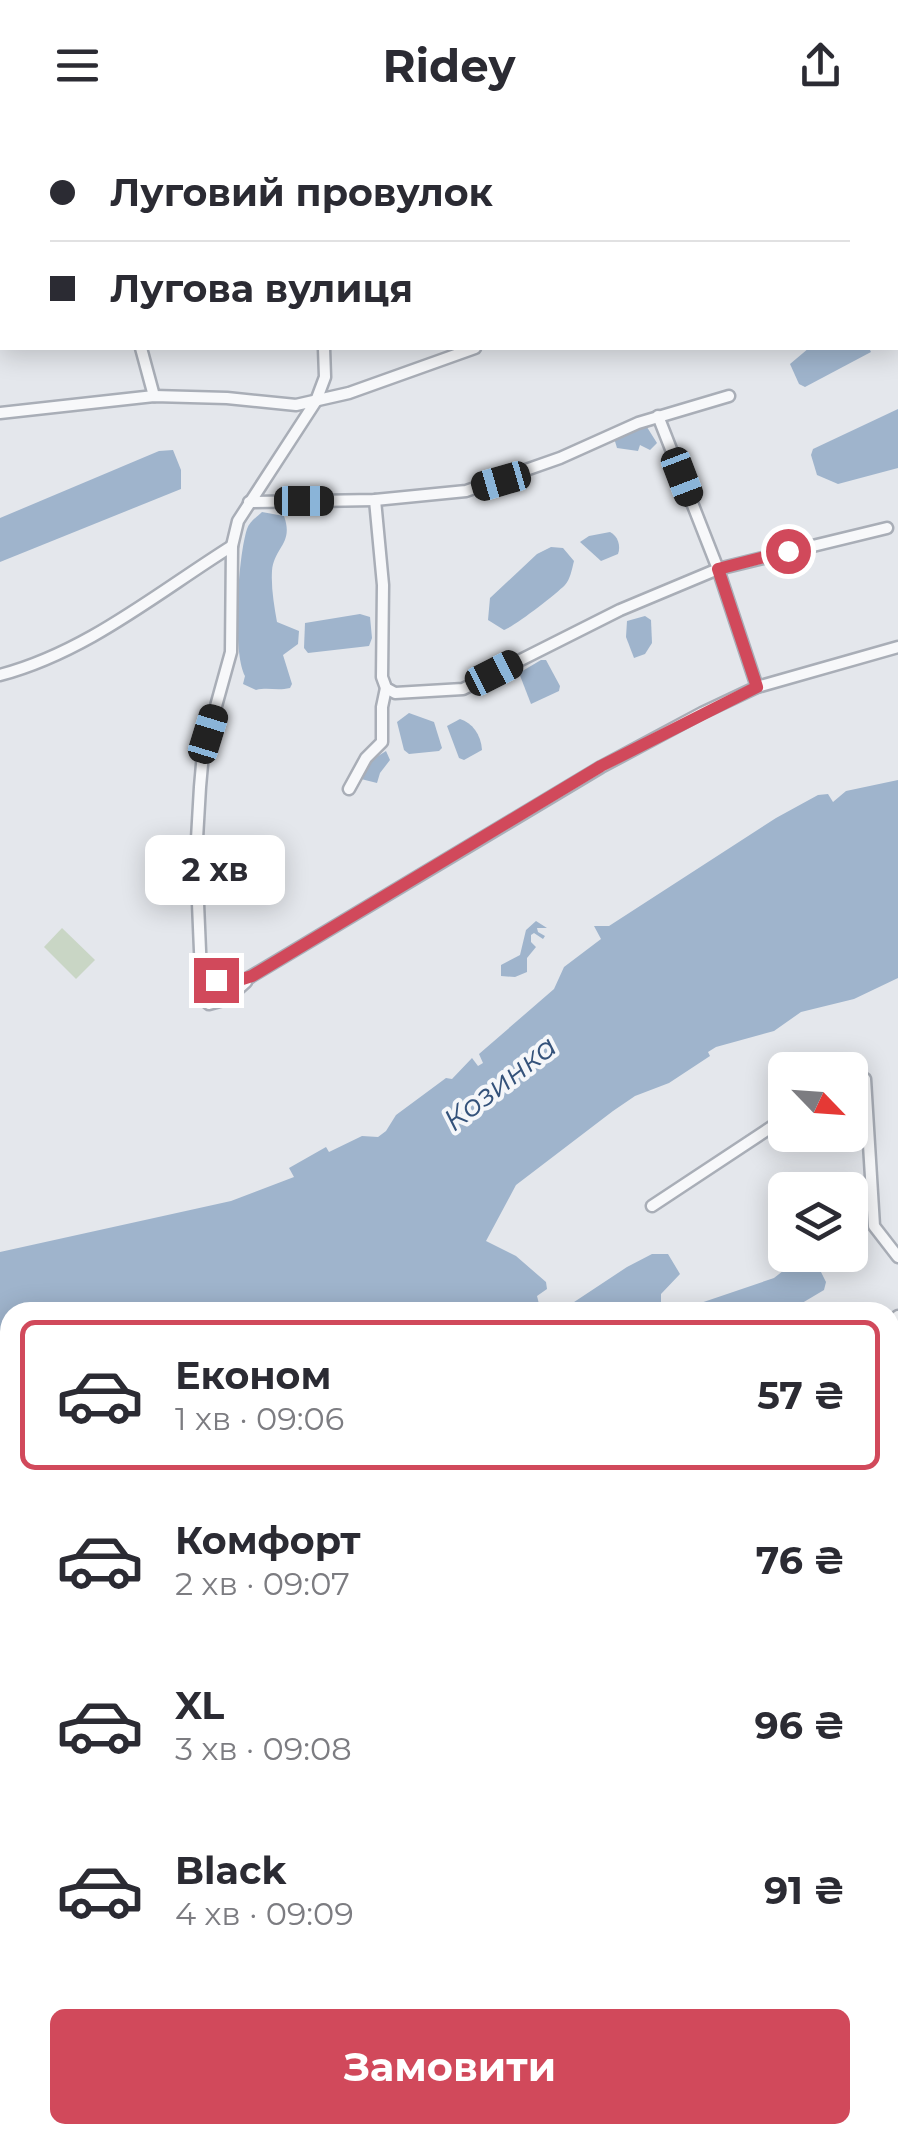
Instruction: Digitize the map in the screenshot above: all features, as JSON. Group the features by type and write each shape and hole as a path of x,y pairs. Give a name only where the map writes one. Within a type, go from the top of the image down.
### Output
{"street":[{"path":"141,350 154,396"},
{"path":"252,976 226,999 209,1004 202,995 196,856 203,753 230,652 232,546 238,521 316,402 326,376 324,350"},
{"path":"0,413 154,396 296,405 349,393 469,350"},
{"path":"249,502 375,500 466,491 501,481 658,416 729,396"},
{"path":"658,416 718,569 757,687"},
{"path":"349,789 366,758 382,742 386,688 382,677 383,585 375,500"},
{"path":"386,688 395,693 463,689 620,610 718,569 886,528"},
{"path":"0,675 39,665 117,623 232,546"},
{"path":"202,958 209,973 221,982 239,982 601,766 757,687 898,647"},
{"path":"868,1128 874,1226 898,1257"},
{"path":"652,1206 768,1129"}],"green space":[{"path":"62,928 95,960 76,979 44,947"}],"water":[{"path":"807,350 871,352 805,387 799,384 790,364"},
{"path":"898,409 898,468 838,484 817,475 813,449"},
{"path":"645,424 657,443 650,450 640,445 638,451 617,448 614,438"},
{"path":"173,450 181,470 181,489 0,562 0,518 159,451"},
{"path":"262,512 284,516 286,525 287,533 272,577 277,622 299,631 298,644 283,655 292,684 285,689 256,690 243,684 238,626 241,560 248,526"},
{"path":"610,532 618,542 618,554 601,561 580,542 589,536"},
{"path":"551,547 563,548 574,561 565,585 504,630 488,620 490,598 537,554"},
{"path":"360,614 370,617 369,646 308,653 304,648 305,623"},
{"path":"645,616 651,620 652,643 645,654 634,658 626,637 627,621"},
{"path":"546,660 559,691 531,704 519,673"},
{"path":"409,713 434,722 442,748 439,751 409,754 404,750 397,722"},
{"path":"460,719 475,730 482,750 464,760 459,758 447,726"},
{"path":"386,751 390,760 377,783 361,779 366,766"},
{"name":"Козинка","path":"898,780 898,978 854,999 801,1012 774,1031 716,1047 708,1052 710,1056 669,1083 635,1096 613,1111 516,1185 486,1241 516,1256 546,1282 547,1289 537,1296 538,1302 0,1302 0,1252 231,1201 294,1177 289,1168 326,1147 329,1152 362,1136 378,1137 396,1115 446,1078 452,1079 472,1058 478,1066 483,1063 479,1054 554,989 564,967 601,939 594,926 609,926 818,795 828,794 833,802 846,791"},
{"path":"230,857 227,889 217,894 209,884 209,859"},
{"path":"536,921 547,928 537,928 545,936 543,939 531,935 536,947 527,958 527,972 515,977 501,976 501,965 520,955 526,930"},
{"path":"652,1254 668,1254 680,1274 661,1294 661,1302 574,1302"},
{"path":"782,1272 821,1272 826,1282 824,1290 804,1302 703,1302"}],"route":[{"path":"216,980 239,982 252,976 601,766 757,687 718,569 788,551"}]}
